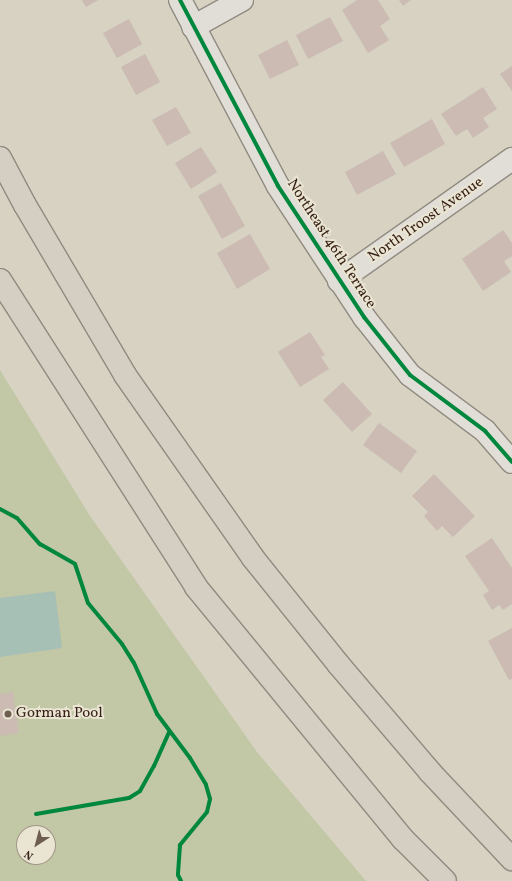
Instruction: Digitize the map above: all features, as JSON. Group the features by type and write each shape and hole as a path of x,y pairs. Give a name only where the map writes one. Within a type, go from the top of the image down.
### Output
{"highway":[{"path":"0,158 25,205 125,375 253,558 344,671 430,772 512,859"},
{"path":"0,280 196,587 402,839 445,881"}],"street":[{"name":"Northeast 46th Terrace","path":"180,0 278,186 364,317 410,375 485,431 512,462"},
{"path":"193,27 242,0"},
{"name":"North Troost Avenue","path":"339,281 512,159"}],"shaded area":[{"path":"0,370 90,516 257,752 366,881 0,881"},
{"path":"55,591 62,648 0,657 0,598"}],"building":[{"path":"82,0 98,0 86,7"},
{"path":"357,0 378,0 390,19 380,26 389,40 368,53 342,10"},
{"path":"399,0 411,0 403,6"},
{"path":"330,17 343,41 308,59 296,35"},
{"path":"129,19 142,44 117,58 103,33"},
{"path":"287,40 299,65 270,79 258,55"},
{"path":"145,54 160,82 136,95 121,67"},
{"path":"512,66 512,91 500,74"},
{"path":"483,87 497,109 483,118 489,127 473,138 467,129 456,136 441,114"},
{"path":"176,107 191,133 167,146 152,120"},
{"path":"432,119 445,144 404,167 390,143"},
{"path":"201,147 217,172 191,189 175,163"},
{"path":"383,151 396,174 357,195 345,172"},
{"path":"221,183 245,226 222,239 198,196"},
{"path":"503,230 512,243 512,256 504,261 511,272 483,291 462,259"},
{"path":"250,234 270,269 237,289 217,253"},
{"path":"310,332 325,355 321,357 329,369 300,387 278,352"},
{"path":"343,382 372,414 352,432 323,400"},
{"path":"379,423 417,451 401,473 363,445"},
{"path":"434,474 475,516 453,537 442,526 437,531 424,516 428,512 412,496"},
{"path":"492,538 512,568 512,604 503,610 499,605 492,610 483,595 489,591 465,556"},
{"path":"512,628 512,679 509,680 488,641"},
{"name":"Gorman Pool","path":"13,692 19,733 0,736 0,694"}],"cycle path":[{"path":"180,0 278,186 364,317 410,375 485,431 512,462"},
{"path":"0,509 17,518 40,544 75,564 88,603 122,644 134,663 157,714 190,758 206,785 210,799 207,812 180,845 178,875 181,881"},
{"path":"36,814 129,798 140,791 154,766 169,733"}],"place":[{"name":"Gorman Pool","path":"8,714"}]}
